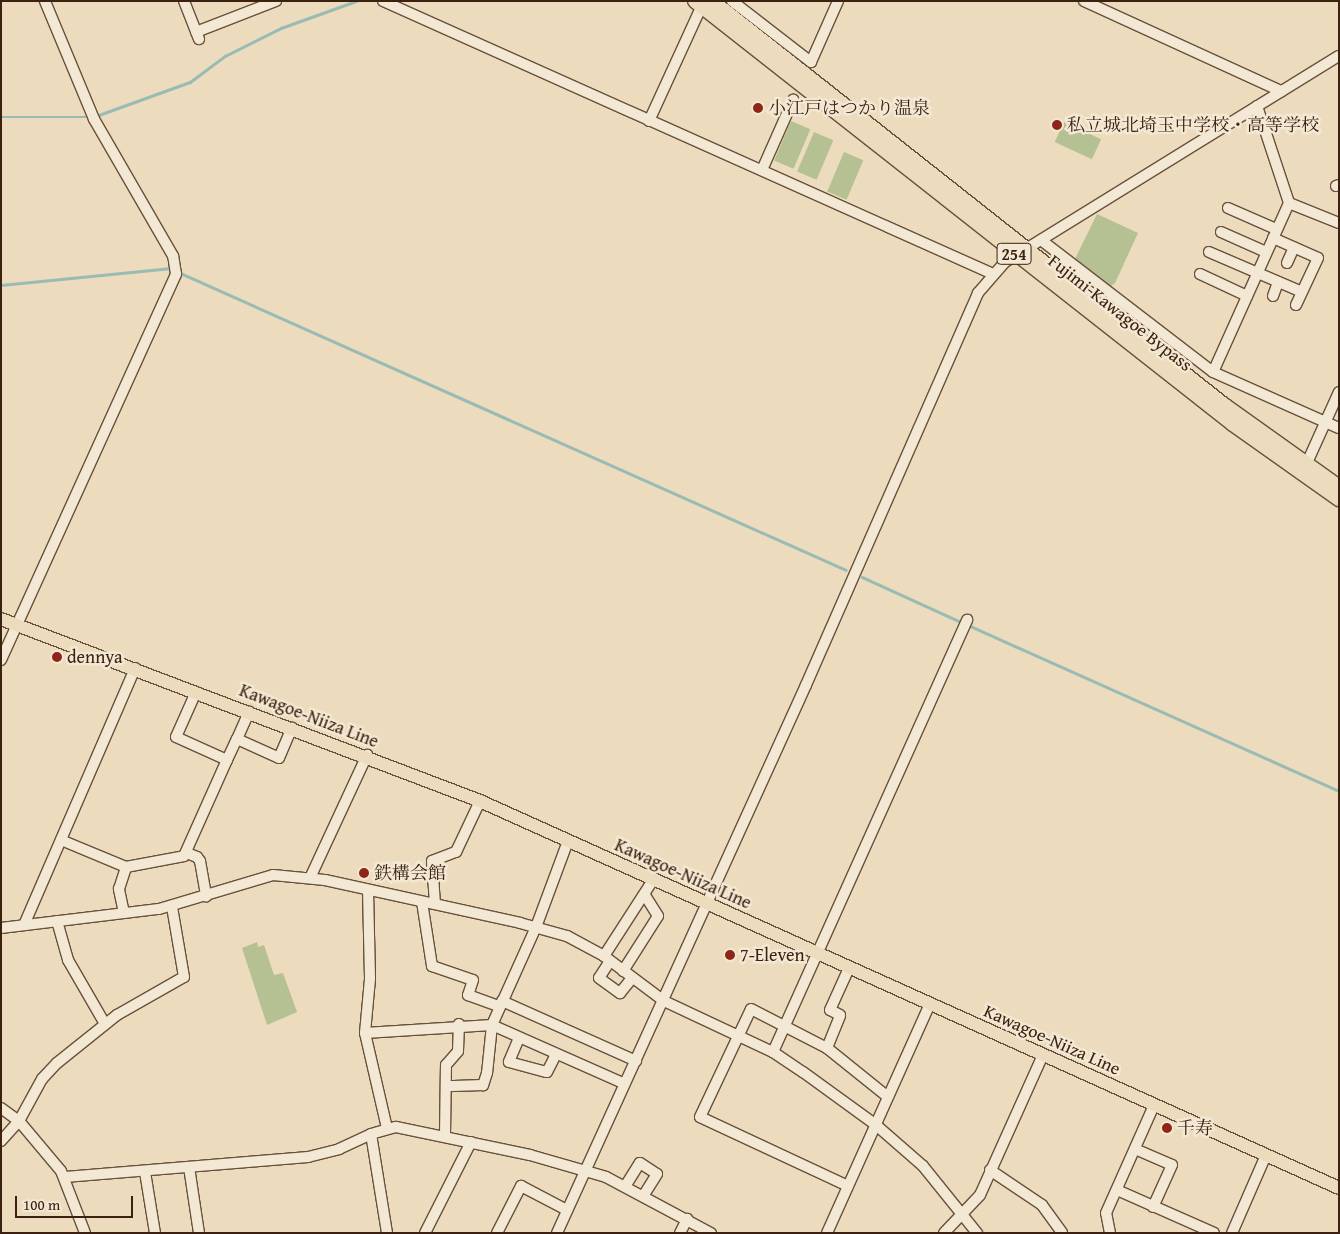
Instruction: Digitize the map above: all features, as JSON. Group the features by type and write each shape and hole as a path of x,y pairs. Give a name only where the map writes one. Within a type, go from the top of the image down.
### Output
{"highway":[{"name":"Fujimi-Kawagoe Bypass","path":"703,2 1022,252 1224,405 1339,487"},
{"name":"Fujimi-Kawagoe Bypass","path":"1022,252 1233,424 1339,499"}],"main road":[{"name":"Kawagoe-Niiza Line","path":"1,619 367,755 480,801 1339,1188"}],"street":[{"path":"1,660 176,274 173,256 94,119 45,1"},
{"path":"184,1 198,35 276,1"},
{"path":"383,1 993,274"},
{"path":"732,1 811,62 838,1"},
{"path":"1084,1 1281,91"},
{"path":"649,121 703,2"},
{"path":"557,1233 708,905 978,293 993,274 1022,252 1339,56"},
{"path":"762,170 794,100"},
{"path":"1213,372 1288,203 1257,106"},
{"path":"1288,203 1339,223"},
{"path":"1228,208 1274,233 1294,247 1318,258 1296,306"},
{"path":"1221,232 1266,252"},
{"path":"1041,240 1213,372 1339,428"},
{"path":"1287,263 1294,247"},
{"path":"1210,252 1302,292"},
{"path":"1200,274 1247,296"},
{"path":"1273,296 1278,282"},
{"path":"1306,465 1339,392"},
{"path":"773,1052 967,620"},
{"path":"24,925 135,668"},
{"path":"196,692 176,737 227,760"},
{"path":"61,840 126,867 184,856 249,712"},
{"path":"237,739 279,758 292,728"},
{"path":"310,878 367,755"},
{"path":"435,904 432,861 456,852 480,801"},
{"path":"446,1086 483,1085 487,1073 492,1024 536,927 568,841"},
{"path":"187,852 198,857 200,861 206,896"},
{"path":"124,913 119,889 126,867"},
{"path":"1,928 172,907 273,875 310,878 368,890 536,927 567,936 607,959 664,1001 773,1052 876,1125 923,1166 977,1233"},
{"path":"632,978 620,994 599,978 607,959 653,880"},
{"path":"368,890 370,979 365,1033 387,1128"},
{"path":"623,971 658,916 645,895"},
{"path":"422,902 432,966 473,980 468,995 500,1004 636,1061"},
{"path":"1,1141 19,1121 42,1079 105,1024 184,977 172,907"},
{"path":"57,921 68,960 105,1024"},
{"path":"827,1048 840,1015 830,1010 849,968"},
{"path":"827,1233 930,1004"},
{"path":"848,1186 700,1117 751,1009 827,1048 888,1097"},
{"path":"365,1033 459,1024 492,1024 519,1038 625,1084"},
{"path":"445,1135 446,1065 458,1051 459,1024"},
{"path":"519,1038 509,1062 547,1072 556,1054"},
{"path":"944,1233 980,1195 1042,1055"},
{"path":"1110,1233 1106,1213 1154,1105"},
{"path":"1,1108 19,1121 65,1177 85,1233"},
{"path":"65,1177 146,1172 316,1155 339,1149 387,1128 410,1128 445,1135 586,1171 626,1185 711,1233"},
{"path":"371,1134 388,1233"},
{"path":"425,1233 471,1142"},
{"path":"1135,1149 1172,1165 1153,1207"},
{"path":"1232,1233 1266,1155"},
{"path":"626,1185 640,1163 657,1174 644,1195"},
{"path":"189,1167 199,1233"},
{"path":"990,1170 1042,1205 1062,1233"},
{"path":"146,1172 155,1233"},
{"path":"497,1233 521,1186 567,1210"},
{"path":"1117,1190 1214,1233"},
{"path":"680,1233 687,1219"}],"green space":[{"path":"791,121 810,129 794,169 774,161"},
{"path":"1064,122 1101,139 1092,159 1055,142"},
{"path":"814,132 833,140 817,180 797,172"},
{"path":"844,152 863,160 847,200 827,192"},
{"path":"1097,214 1138,233 1115,283 1111,286 1075,259"},
{"path":"257,942 258,947 264,945 274,975 283,973 297,1012 267,1025 242,948"}],"waterway":[{"path":"96,116 190,82 225,56 281,28 356,1"},
{"path":"1,117 91,117"},
{"path":"1,285 171,268"},
{"path":"178,272 846,570"},
{"path":"862,577 963,623"},
{"path":"968,625 1339,791"}],"place":[{"name":"小江戸はつかり温泉","path":"758,108"},
{"name":"私立城北埼玉中学校・高等学校","path":"1057,125"},
{"name":"dennya","path":"57,657"},
{"name":"鉄構会館","path":"364,873"},
{"name":"7-Eleven","path":"730,955"},
{"name":"千寿","path":"1167,1128"}]}
